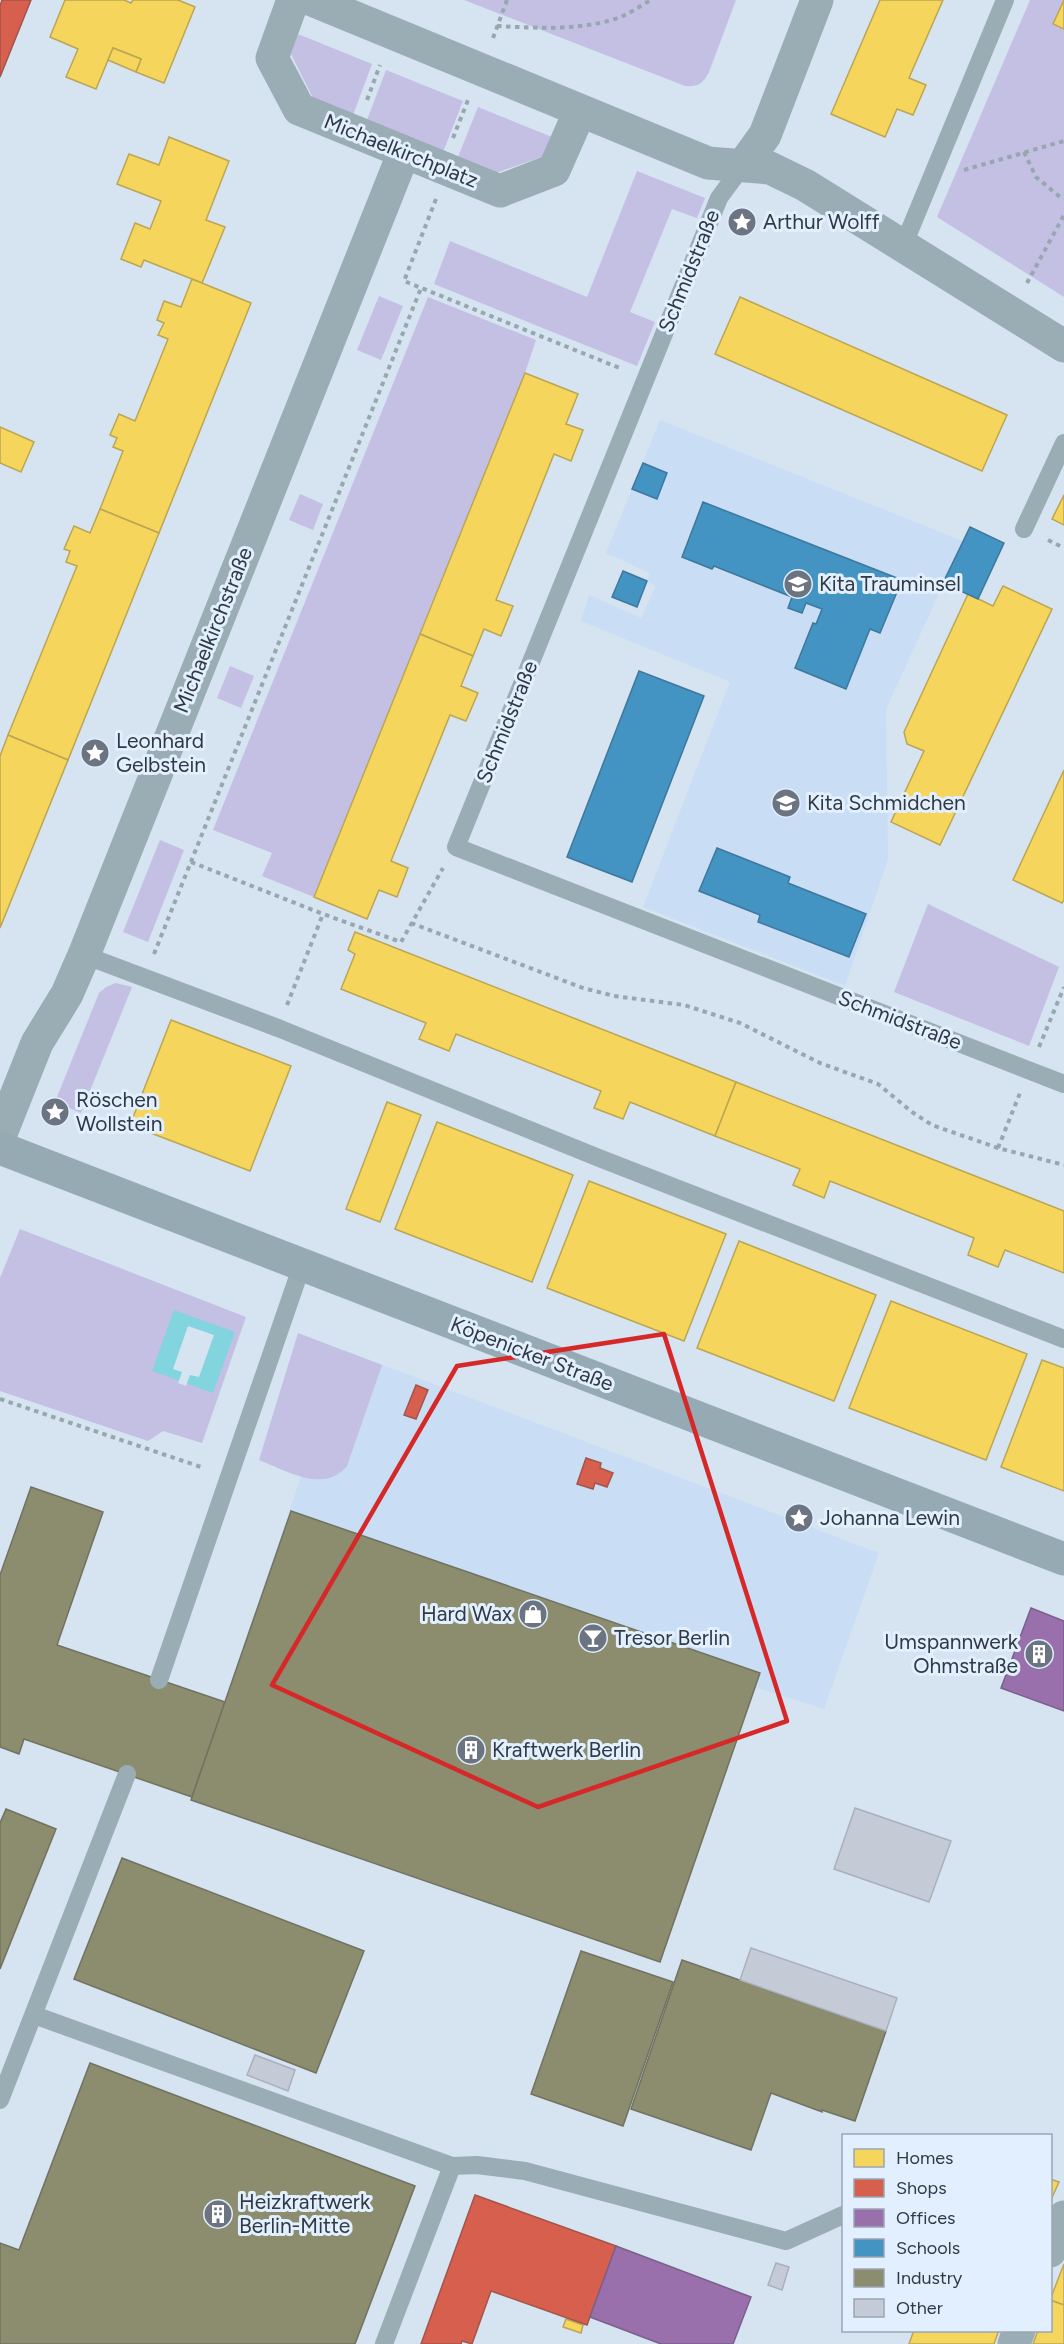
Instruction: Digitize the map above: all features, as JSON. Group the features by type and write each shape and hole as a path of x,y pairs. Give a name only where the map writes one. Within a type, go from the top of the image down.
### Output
{"main road":[{"name":"Köpenicker Straße","path":"0,1148 1064,1559"}],"street":[{"name":"Michaelkirchplatz","path":"293,0 272,58 298,109 500,191 554,170 580,111"},
{"path":"312,0 708,163 744,164 770,168 805,185 904,244 1064,346"},
{"path":"744,164 765,135 818,0"},
{"name":"Michaelkirchstraße","path":"0,1136 37,1043 67,994 84,955 404,152"},
{"path":"1052,2246 1064,2217"}],"lane":[{"path":"904,244 1005,0"},
{"name":"Schmidstraße","path":"744,164 719,198 456,847 1064,1084"},
{"path":"1024,529 1064,443"},
{"path":"84,955 278,1028 599,1158 1064,1338"},
{"path":"159,1680 302,1265"},
{"path":"0,2100 126,1774"},
{"path":"34,2015 452,2166 477,2165 525,2171 786,2241 842,2215"},
{"path":"384,2344 452,2166"}],"path":[{"path":"507,0 497,26 554,29 587,25 619,17 651,0"},
{"path":"364,106 381,63"},
{"path":"452,142 469,98"},
{"path":"931,179 1064,141"},
{"path":"1024,152 1036,177 1064,198"},
{"path":"438,195 404,281 645,378"},
{"path":"1010,313 1064,215"},
{"path":"146,977 421,288"},
{"path":"191,862 400,942 456,847"},
{"path":"278,1028 323,914"},
{"path":"411,923 583,988 614,996 684,1005 740,1023 820,1063 878,1084 932,1125 998,1148 1063,1165"},
{"path":"0,1399 230,1477"}],"highlighted area":[{"path":"664,1334 787,1721 538,1807 272,1685 457,1366"}],"shaded area":[{"path":"464,0 736,0 705,79 700,84 685,86"},
{"path":"1030,0 1064,0 1064,297 937,217"},
{"path":"298,34 372,64 353,115 313,98 291,54"},
{"path":"386,70 463,101 443,152 367,120"},
{"path":"478,107 552,137 544,156 496,173 458,157"},
{"path":"637,171 705,198 697,218 672,209 630,312 655,322 637,366 434,284 450,241 587,297"},
{"path":"379,296 403,306 381,360 357,350"},
{"path":"428,297 536,340 525,373 314,897 262,876 272,853 213,830"},
{"path":"660,420 963,541 886,709 888,859 845,986 643,907 730,682 581,621 589,595 641,618 656,586 647,581 650,573 606,553"},
{"path":"300,494 323,504 313,530 289,520"},
{"path":"230,666 254,676 241,708 217,698"},
{"path":"160,840 184,850 148,942 123,932"},
{"path":"928,904 1059,967 1029,1046 894,992"},
{"path":"116,983 132,987 81,1113 55,1102 99,993"},
{"path":"20,1229 246,1317 202,1443 163,1431 148,1441 0,1391 0,1278"},
{"path":"174,1310 235,1332 213,1393 152,1371"},
{"path":"298,1333 382,1365 347,1466 338,1474 327,1478 305,1478 259,1460"},
{"name":"Kraftwerk Berlin","path":"344,1350 879,1553 824,1709 755,1687 660,1962 191,1800"}],"pier":[{"path":"188,1326 214,1335 199,1377 190,1375 186,1386 178,1383 182,1372 173,1369"}],"building: Homes":[{"path":"65,0 124,0 131,3 133,0 178,0 195,7 164,83 136,72 141,59 113,48 96,89 66,77 78,49 50,37"},
{"path":"880,0 943,0 909,78 926,85 913,115 897,109 885,137 831,114"},
{"path":"1064,0 1064,29 1053,24"},
{"path":"113,48 141,59 136,72 108,60"},
{"path":"169,137 229,161 206,220 225,227 202,283 144,260 141,267 121,259 135,223 150,229 161,201 117,184 129,154 159,165"},
{"path":"192,279 251,303 159,533 100,509 123,451 113,447 117,438 110,435 119,414 135,421 168,339 158,335 164,323 157,320 164,301 181,307"},
{"path":"740,297 1007,415 982,471 715,354"},
{"path":"525,373 578,394 566,424 583,430 571,461 554,454 496,600 513,606 501,636 484,629 473,656 420,634"},
{"path":"0,427 34,442 21,472 0,463"},
{"path":"1064,495 1064,525 1052,519"},
{"path":"100,509 159,533 68,760 8,735 77,566 66,562 70,551 64,549 74,526 90,533"},
{"path":"1003,586 1052,609 940,845 891,822 924,751 907,744 904,732 968,594 993,606"},
{"path":"420,634 473,656 461,686 478,693 466,721 450,715 391,861 408,868 397,897 379,890 367,919 314,897"},
{"path":"8,735 68,760 0,928 0,756"},
{"path":"1064,770 1064,900 1062,903 1013,880"},
{"path":"355,932 736,1082 715,1136 630,1102 623,1119 594,1108 601,1091 456,1034 449,1051 419,1039 426,1023 341,989 355,954 348,950"},
{"path":"171,1020 291,1066 250,1171 130,1125"},
{"path":"736,1082 1064,1211 1064,1273 1005,1250 998,1267 968,1255 974,1238 830,1181 824,1198 793,1185 800,1169 715,1136"},
{"path":"387,1102 421,1115 380,1222 346,1209"},
{"path":"437,1122 573,1175 532,1282 395,1229"},
{"path":"589,1181 726,1234 684,1341 547,1288"},
{"path":"739,1241 876,1295 834,1401 697,1348"},
{"path":"891,1301 1027,1354 986,1460 849,1408"},
{"path":"1042,1360 1064,1368 1064,1491 1001,1467"},
{"path":"1052,2180 1059,2182 1052,2198"},
{"path":"1064,2264 1064,2305 1052,2301 1052,2295"},
{"path":"1052,2301 1064,2305 1064,2344 1033,2344 1037,2332 1052,2332"},
{"path":"566,2319 583,2325 581,2333 563,2327"},
{"path":"913,2332 998,2332 994,2344 909,2344"}],"building: Shops":[{"path":"2,0 31,0 0,77 0,6"},
{"path":"416,1385 428,1390 416,1419 404,1415"},
{"path":"586,1458 601,1463 600,1468 613,1473 607,1487 595,1483 593,1489 577,1484"},
{"path":"475,2195 616,2246 587,2325 491,2291 472,2344 462,2341 461,2344 421,2344"}],"building: Offices":[{"name":"Umspannwerk Ohmstraße","path":"1031,1608 1064,1621 1064,1711 1001,1688"},
{"path":"616,2246 751,2297 733,2344 661,2344 590,2317"}],"building: Schools":[{"path":"643,463 667,473 657,499 632,489"},
{"path":"703,502 902,580 880,633 870,629 846,689 795,668 813,623 816,624 822,609 806,603 802,613 788,608 792,597 714,566 712,569 682,557"},
{"path":"970,527 1004,543 978,599 943,583"},
{"path":"623,571 647,581 637,607 612,597"},
{"path":"639,671 704,696 632,882 567,857"},
{"path":"717,848 790,877 788,883 866,914 849,957 758,922 760,915 699,891"}],"building: Industry":[{"path":"31,1487 103,1512 57,1645 225,1702 192,1797 24,1739 19,1754 0,1747 0,1575"},
{"name":"Kraftwerk Berlin","path":"291,1511 760,1673 660,1962 191,1800"},
{"path":"6,1809 56,1829 0,1969 0,1823"},
{"path":"122,1858 364,1951 316,2073 74,1979"},
{"path":"581,1951 673,1982 623,2126 531,2094"},
{"path":"682,1960 886,2031 855,2121 822,2110 822,2112 771,2093 751,2150 631,2109"},
{"name":"Heizkraftwerk Berlin-Mitte","path":"90,2063 415,2186 355,2344 0,2344 0,2243 19,2250"}],"building: Other":[{"path":"855,1808 951,1841 929,1902 834,1869"},
{"path":"751,1948 897,1998 886,2031 740,1980"},
{"path":"255,2055 295,2070 288,2091 247,2075"},
{"path":"776,2263 789,2267 782,2290 768,2285"}],"place":[{"name":"Arthur Wolff","path":"742,222"},
{"name":"Kita Trauminsel","path":"798,584"},
{"name":"Leonhard Gelbstein","path":"95,753"},
{"name":"Kita Schmidchen","path":"786,803"},
{"name":"Röschen Wollstein","path":"55,1112"},
{"name":"Johanna Lewin","path":"799,1518"},
{"name":"Hard Wax","path":"533,1614"},
{"name":"Tresor Berlin","path":"593,1638"},
{"name":"Umspannwerk Ohmstraße","path":"1039,1654"},
{"name":"Kraftwerk Berlin","path":"471,1750"},
{"name":"Heizkraftwerk Berlin-Mitte","path":"218,2214"}]}
